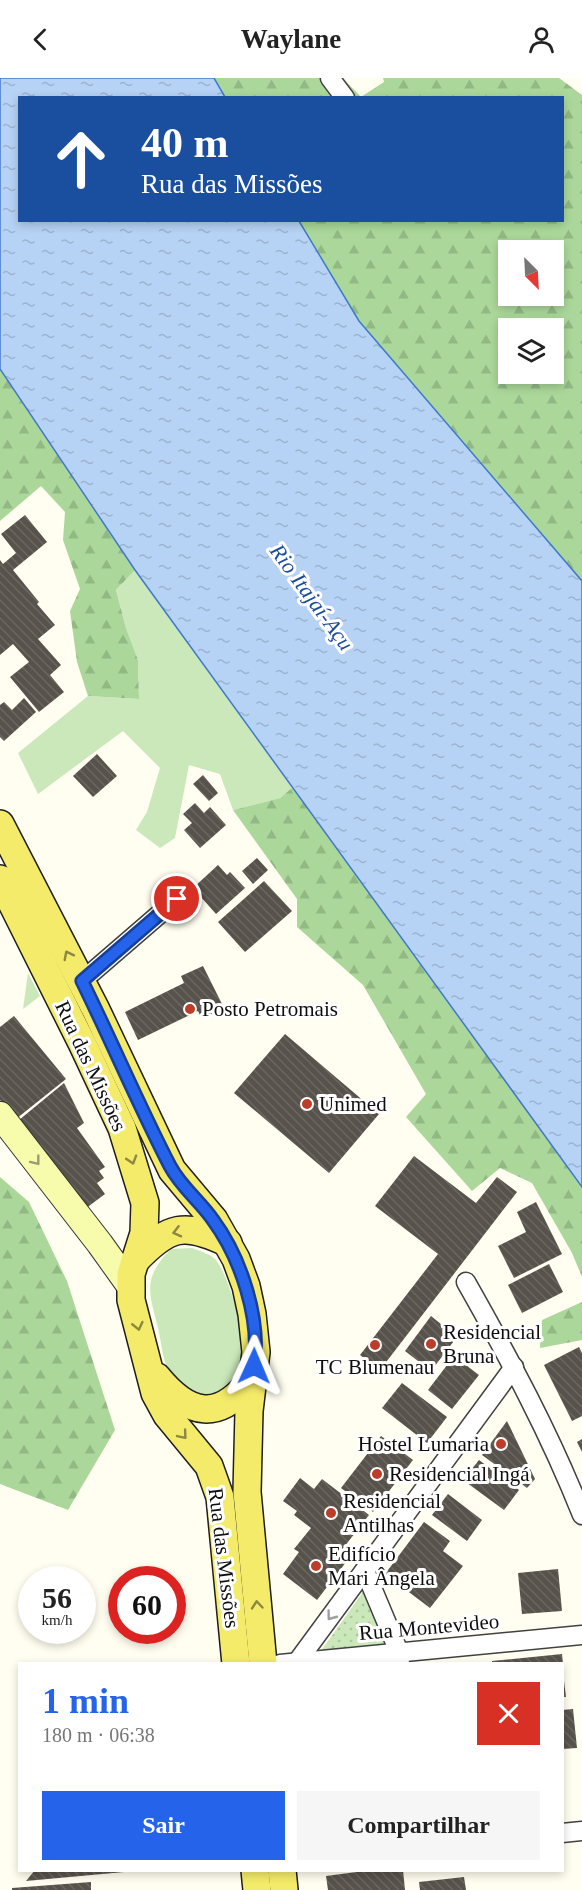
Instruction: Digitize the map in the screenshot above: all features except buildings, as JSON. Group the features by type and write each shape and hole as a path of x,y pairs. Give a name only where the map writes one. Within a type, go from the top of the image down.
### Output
{"main road":[{"name":"Rua das Missões","path":"0,824 82,981 172,1170 213,1220 228,1244"},
{"name":"Rua das Missões","path":"0,879 84,1045 122,1128 145,1203 144,1233 132,1274"},
{"path":"182,1229 195,1229 228,1244 246,1286 252,1314 256,1352 251,1380 240,1395 227,1405 213,1409 197,1408 182,1403 147,1365 131,1300 132,1274 149,1247 165,1235 182,1229"},
{"name":"Rua das Missões","path":"147,1365 155,1393 167,1415 209,1466 220,1497 236,1662"},
{"name":"Rua das Missões","path":"251,1380 247,1492 263,1662"},
{"path":"255,1872 257,1890"},
{"path":"282,1872 284,1890"}],"street":[{"path":"330,78 344,96"},
{"path":"82,981 177,899"},
{"path":"0,1115 100,1244 132,1274"},
{"path":"466,1282 514,1367 565,1473 582,1515"},
{"path":"289,1662 365,1571 514,1367"},
{"path":"365,1571 399,1658"},
{"name":"Rua Montevideo","path":"310,1662 399,1658 582,1635"},
{"path":"564,1833 582,1831"}],"green space":[{"path":"214,78 343,78 360,96 224,96"},
{"path":"383,78 559,78 582,95 582,581 359,321 300,222 564,222 564,96 363,96 384,82"},
{"path":"0,369 135,570 116,590 126,628 138,660 139,699 88,696 77,662 70,611 80,589 63,540 65,512 41,486 0,521"},
{"path":"135,570 293,787 280,798 233,810 220,774 189,765 175,838 160,848 136,830 147,812 160,768 123,731 38,794 18,753 88,696 139,699 138,660 126,628 116,590"},
{"path":"293,787 582,1187 582,1277 572,1253 532,1183 500,1168 472,1191 406,1117 426,1094 363,985 297,927 297,899 233,810 280,798"},
{"path":"28,973 40,996 23,1009"},
{"path":"0,1177 29,1202 67,1281 115,1430 68,1510 0,1484"},
{"path":"192,1248 214,1258 222,1270 233,1298 240,1330 243,1359 241,1370 236,1382 218,1394 196,1393 176,1381 169,1372 152,1304 150,1286 152,1277 162,1259 171,1249"},
{"path":"582,1302 582,1340 540,1348 542,1320"},
{"path":"365,1589 387,1648 321,1651"}],"water":[{"name":"Rio Itajaí-Açu","path":"0,78 214,78 224,96 18,96 18,222 300,222 359,321 582,581 582,1187 135,570 0,369"}],"place":[{"name":"Posto Petromais","path":"190,1009"},
{"name":"Unimed","path":"307,1104"},
{"name":"Residencial Bruna","path":"431,1344"},
{"name":"TC Blumenau","path":"375,1345"},
{"name":"Hostel Lumaria","path":"501,1444"},
{"name":"Residencial Ingá","path":"377,1474"},
{"name":"Residencial Antilhas","path":"331,1513"},
{"name":"Edifício Mari Ângela","path":"316,1566"}],"route":[{"path":"177,899 82,981 172,1170 213,1220 236,1259 246,1286 252,1314 256,1352 254,1366"}]}
